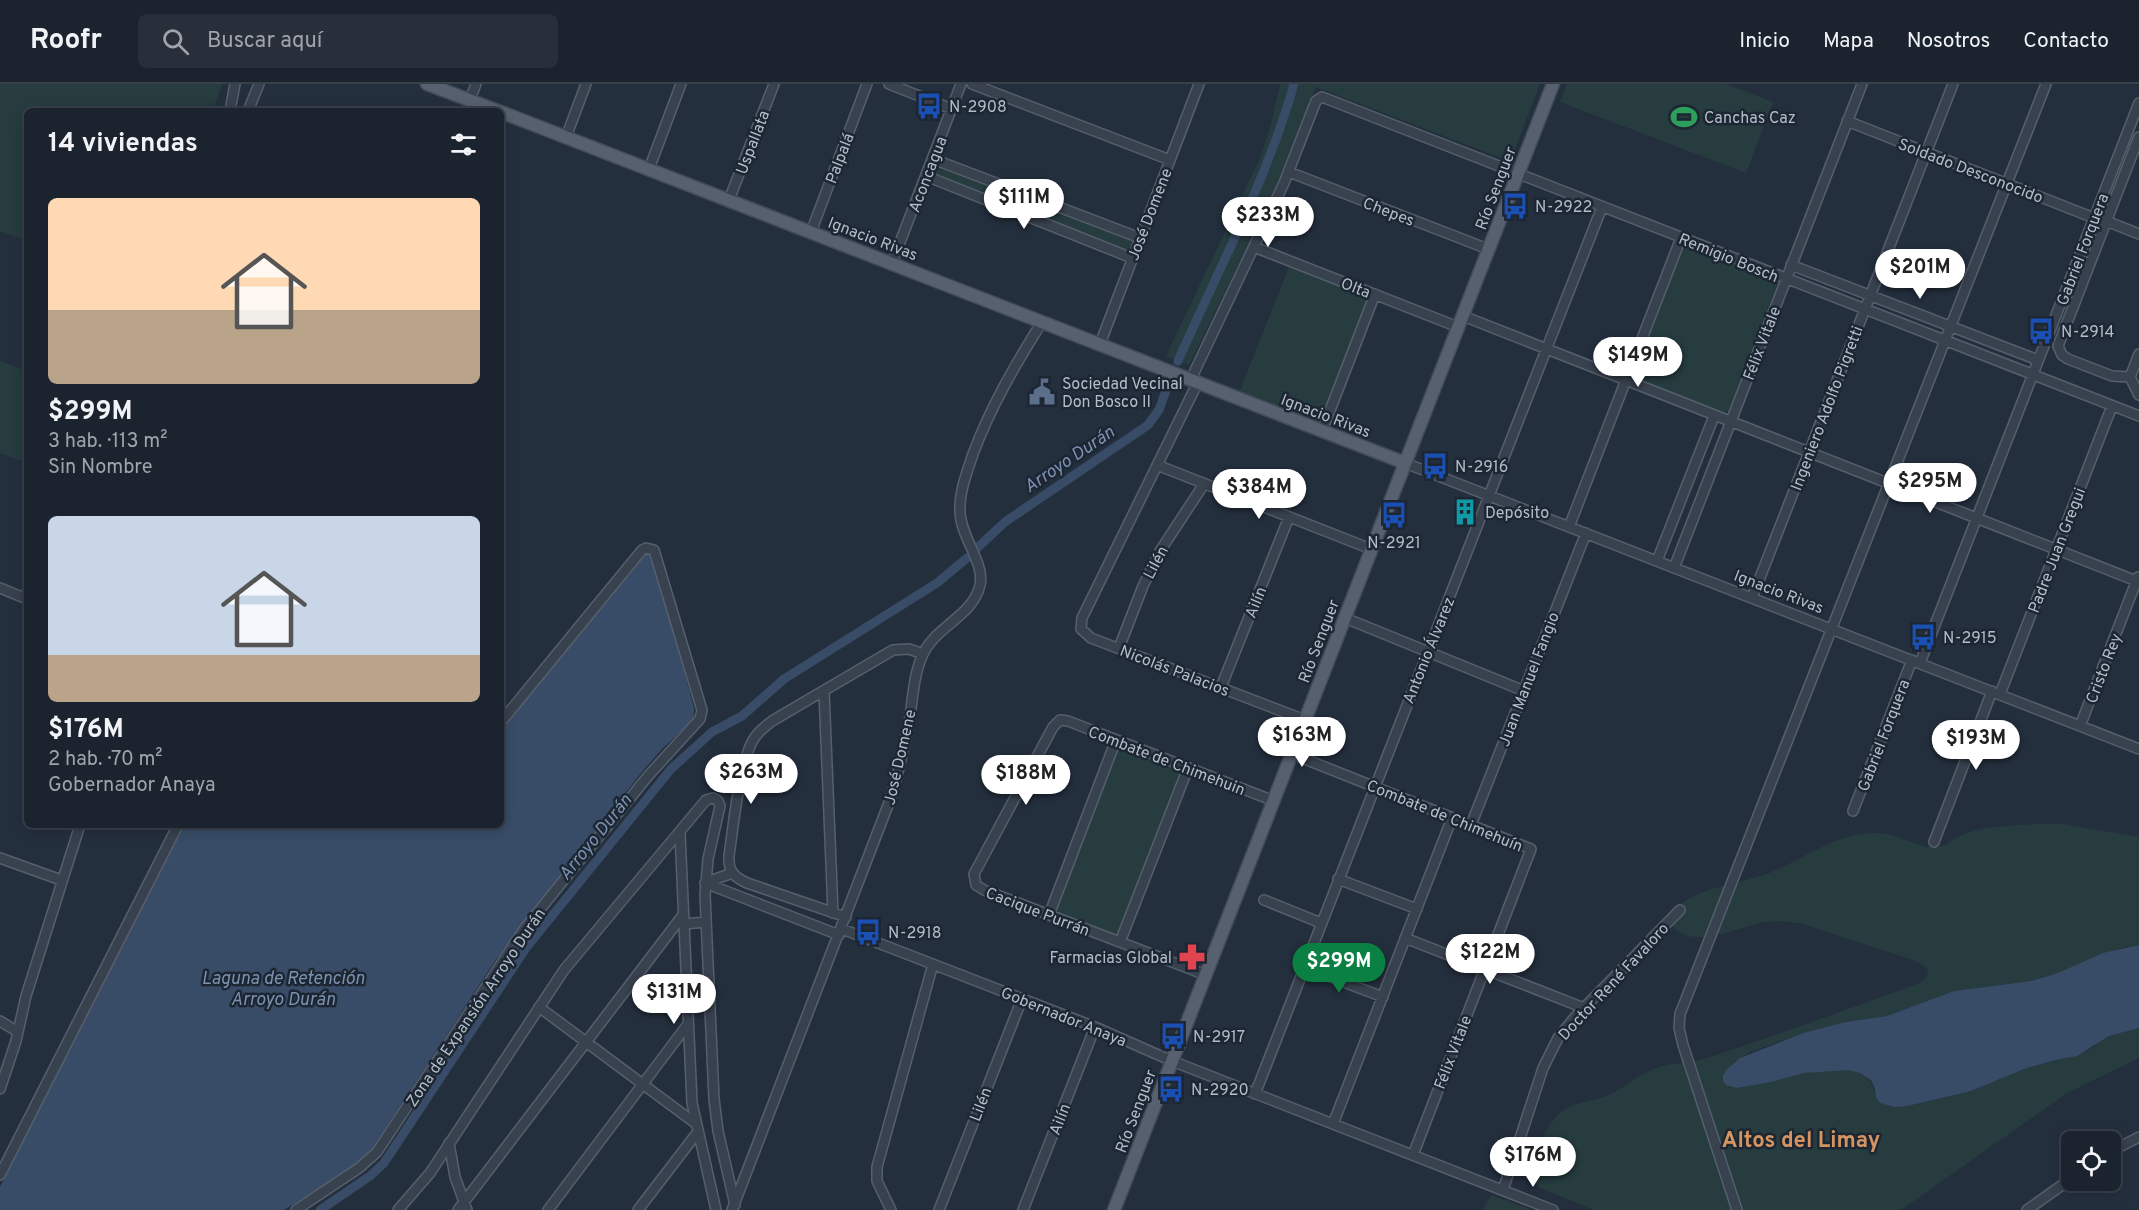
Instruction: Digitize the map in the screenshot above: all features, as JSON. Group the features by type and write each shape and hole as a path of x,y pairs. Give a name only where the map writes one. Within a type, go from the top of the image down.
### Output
{"main road":[{"name":"Ignacio Rivas","path":"427,84 489,108"},
{"name":"Río Senguer","path":"1114,1210 1553,84"},
{"name":"Ignacio Rivas","path":"504,114 1405,463"}],"street":[{"path":"231,108 235,84"},
{"path":"249,108 259,84"},
{"path":"470,100 476,84"},
{"path":"566,137 586,84"},
{"path":"649,169 681,84"},
{"name":"Uspallata","path":"729,200 774,84"},
{"name":"Palpalá","path":"811,232 867,84"},
{"path":"889,84 952,108"},
{"name":"Aconcagua","path":"892,263 961,84"},
{"path":"972,84 1170,160"},
{"name":"José Domene","path":"1100,344 1199,84"},
{"name":"Félix Vitale","path":"1674,568 1862,84"},
{"name":"Ingeniero Adolfo Pigretti","path":"1752,598 1953,84"},
{"path":"1737,1210 1679,1028 1680,1014 2046,84"},
{"name":"Remigio Bosch","path":"1289,172 1316,101 1320,98 1327,98 1786,280 2139,416"},
{"name":"Gabriel Forquera","path":"1853,811 1977,518 2139,103"},
{"name":"Soldado Desconocido","path":"1847,121 2094,218"},
{"name":"Gabriel Forquera","path":"2130,377 2112,376 2068,359 2060,352 2059,342 2139,137"},
{"path":"933,159 1140,238"},
{"path":"1289,172 1157,465 1371,549"},
{"name":"Chepes","path":"1289,172 1488,249"},
{"path":"926,176 1132,258"},
{"name":"Antonio Álvarez","path":"1255,1094 1602,207"},
{"path":"2106,221 2139,234"},
{"path":"1569,527 1681,238"},
{"name":"Olta","path":"1254,247 1375,294 1546,349 2138,580"},
{"name":"Remigio Bosch","path":"1791,265 2038,360"},
{"path":"1322,431 1375,294"},
{"name":"José Domene","path":"735,1208 841,932 897,778 916,676 923,654 928,645 969,607 980,588 980,567 963,531 961,520 965,480 996,399 1042,322"},
{"path":"2139,354 2130,377 2139,395"},
{"name":"Padre Juan Gregui","path":"1934,842 2057,549 2112,406"},
{"path":"1657,561 1714,416"},
{"name":"Ignacio Rivas","path":"1405,463 2139,749"},
{"name":"Nicolás Palacios","path":"1157,465 1082,618 1081,628 1087,636 1305,720"},
{"name":"Lilén","path":"1119,648 1155,560 1204,483"},
{"name":"Ailín","path":"1221,687 1289,517"},
{"name":"Juan Manuel Fangio","path":"1471,825 1586,533"},
{"name":"Zona de Expansión Arroyo Durán","path":"297,1210 359,1168 377,1152 525,928 648,776 700,719 702,710 654,550 646,548 642,550 504,718"},
{"name":"Cristo Rey","path":"2080,726 2138,580"},
{"path":"0,588 24,598"},
{"path":"1345,618 1524,691"},
{"path":"846,917 747,883 732,873 728,865 729,856 749,748 761,729 893,650 909,649 923,654"},
{"path":"824,691 832,913"},
{"name":"Combate de Chimehuin","path":"974,882 974,874 1053,727 1060,720 1068,721 1274,801"},
{"path":"1049,915 1116,740"},
{"name":"Combate de Chimehuín","path":"1292,754 1531,849"},
{"path":"1120,942 1188,768"},
{"path":"398,1210 418,1189 539,1007 585,943 706,800 713,798 718,801 719,813 705,883 714,1099 718,1131 735,1208"},
{"path":"1333,1124 1452,818"},
{"path":"0,1089 61,880 79,828"},
{"path":"0,1175 176,828"},
{"path":"680,833 690,1091 696,1128 716,1210"},
{"name":"Félix Vitale","path":"1413,1155 1531,849"},
{"path":"0,858 61,880"},
{"path":"705,883 732,873"},
{"path":"1338,879 1417,909"},
{"name":"Cacique Purrán","path":"974,882 984,890 1206,975"},
{"name":"Gobernador Anaya","path":"705,883 933,964 1095,1027 1255,1094 1553,1210"},
{"path":"1264,900 1321,923"},
{"name":"Doctor René Favaloro","path":"1503,1190 1546,1060 1563,1030 1680,910"},
{"path":"684,919 706,922"},
{"path":"463,1207 586,1042 684,919"},
{"path":"1405,938 1584,1008"},
{"path":"891,1210 879,1187 876,1174 878,1158 933,964"},
{"path":"1304,967 1383,997"},
{"name":"Lilén","path":"939,1210 1022,999"},
{"path":"539,1007 643,1084 696,1128"},
{"path":"0,1021 18,1032"},
{"path":"548,1210 688,1024"},
{"name":"Ailín","path":"1023,1210 1095,1027"},
{"path":"638,1210 696,1128"},
{"path":"2121,1146 2139,1137"},
{"path":"449,1143 463,1207"},
{"path":"2027,1210 2061,1186"}],"green space":[{"path":"0,84 222,84 214,108 24,108 24,240 0,231"},
{"path":"1280,84 1540,84 1513,155 1504,159 1316,87 1277,184 1189,365 1166,356 1260,158"},
{"name":"Canchas Caz","path":"1567,84 1726,84 1773,102 1746,173 1560,102"},
{"path":"941,166 1131,239 1133,247 1130,250 1124,250 939,178 935,172"},
{"path":"1687,246 1771,278 1777,284 1730,408 1725,413 1635,379 1634,376 1682,251"},
{"path":"1289,267 1361,295 1366,301 1321,417 1317,422 1239,393"},
{"path":"0,361 24,370 24,462 0,453"},
{"path":"1120,749 1127,749 1182,773 1120,933 1113,936 1059,915 1057,909"},
{"path":"2035,824 2063,824 2139,837 2139,945 2124,947 2031,981 1954,991 1887,1016 1845,1022 1803,1033 1750,1052 1733,1063 1723,1076 1737,1088 1818,1071 1849,1070 1867,1078 1881,1102 1894,1107 1971,1091 2024,1069 2089,1050 2109,1036 2139,1028 2139,1058 2067,1093 1901,1210 1594,1210 1538,1187 1534,1169 1539,1146 1557,1116 1569,1107 1607,1096 1660,1067 1707,1058 1916,984 1925,979 1928,973 1928,969 1916,961 1803,924 1770,921 1713,936 1687,936 1677,930 1669,920 1683,902 1711,889 1761,876 1846,837 1876,833 1924,846 1938,847 1962,835 1979,830"},
{"path":"1491,1195 1532,1210 1482,1210"}],"water":[{"name":"Laguna de Retención Arroyo Durán","path":"648,551 654,557 694,708 694,716 690,723 641,773 495,961 370,1152 358,1164 284,1210 0,1210 0,1187 181,828 504,828 504,724"},
{"path":"2139,945 2139,1028 2109,1036 2077,1056 2024,1069 1971,1091 1894,1107 1880,1103 1871,1080 1860,1073 1848,1070 1804,1073 1737,1088 1726,1085 1723,1081 1726,1070 1740,1058 1803,1033 1845,1022 1887,1016 1954,991 2031,981 2058,973 2103,953"}],"waterway":[{"name":"Arroyo Durán","path":"1178,361 1256,190 1294,84"},
{"name":"Arroyo Durán","path":"975,550 1005,522 1148,425 1159,410 1168,385"},
{"name":"Arroyo Durán","path":"320,1210 370,1176 384,1163 526,948 671,769 712,732 742,716 784,679 937,583 967,558"}],"place":[{"name":"N-2908","path":"929,106"},
{"name":"Canchas Caz","path":"1684,117"},
{"name":"N-2922","path":"1515,206"},
{"name":"N-2914","path":"2041,331"},
{"name":"Sociedad Vecinal Don Bosco II","path":"1042,392"},
{"name":"N-2916","path":"1435,466"},
{"name":"Depósito","path":"1465,512"},
{"name":"N-2921","path":"1394,515"},
{"name":"N-2915","path":"1923,637"},
{"name":"N-2918","path":"868,932"},
{"name":"Farmacias Global","path":"1192,957"},
{"name":"N-2917","path":"1173,1036"},
{"name":"N-2920","path":"1171,1089"}],"district":[{"name":"Altos del Limay","path":"1801,1139"}]}
